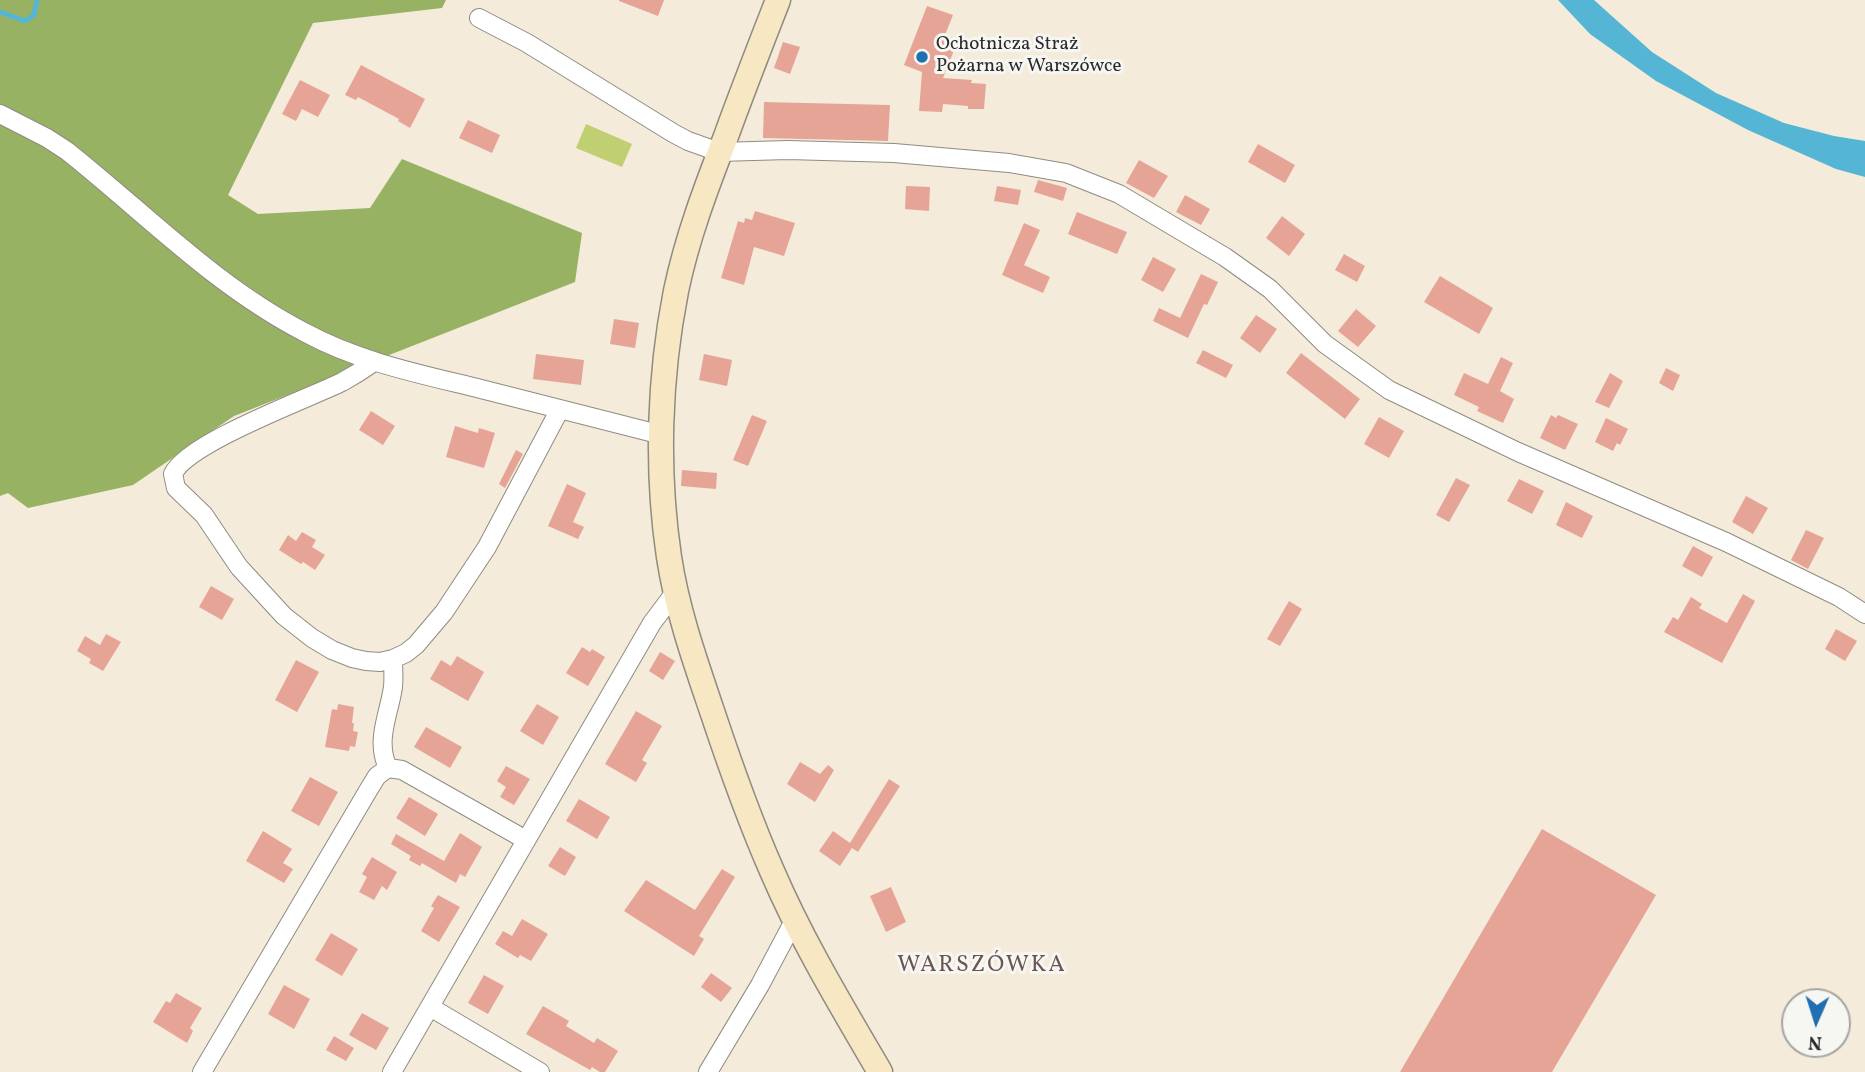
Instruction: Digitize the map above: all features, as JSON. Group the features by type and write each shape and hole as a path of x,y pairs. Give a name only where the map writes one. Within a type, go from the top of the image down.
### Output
{"street":[{"path":"778,0 719,152 688,243 677,289 666,361 662,435 669,557 700,677 768,861 795,919 880,1072"},
{"path":"478,18 519,38 673,133 719,152 788,150 894,153 1009,163 1066,173 1119,194 1225,257 1270,289 1325,344 1389,390 1518,452 1726,542 1839,597 1865,614"},
{"path":"0,114 67,151 247,298 303,332 374,362 662,435"},
{"path":"374,362 342,382 244,426 192,453 176,467 173,474 176,488 204,515 245,574 298,629 332,650 352,658 373,662 393,659 406,653 429,632 469,575 561,409"},
{"path":"392,1072 652,623 676,591"},
{"path":"388,768 382,752 382,740 393,685 393,659"},
{"path":"202,1072 369,789 377,776 388,768 402,770 526,840"},
{"path":"708,1072 795,919"},
{"path":"430,1007 540,1072"}],"green space":[{"path":"0,0 446,0 442,8 313,23 228,195 258,214 370,208 402,159 582,233 575,282 234,416 133,485 28,508 8,493 0,496"},
{"path":"586,124 632,144 622,167 576,148"}],"water":[{"path":"1558,0 1594,0 1652,52 1716,93 1784,123 1865,141 1865,177 1836,169 1748,130 1656,81 1590,34"}],"building":[{"path":"619,0 664,0 658,16"},
{"path":"927,6 953,15 945,35 958,40 943,78 986,84 984,109 943,104 942,112 919,111 922,72 904,65"},
{"path":"783,42 800,47 790,74 774,68"},
{"path":"361,65 425,99 410,128 358,97 356,100 345,95"},
{"path":"300,80 330,95 318,117 302,109 296,121 282,114"},
{"path":"764,102 890,105 888,141 763,138"},
{"path":"468,120 500,135 492,153 459,138"},
{"path":"1258,144 1295,165 1285,183 1248,162"},
{"path":"1139,160 1168,176 1154,198 1126,183"},
{"path":"1038,180 1067,188 1063,201 1034,192"},
{"path":"906,186 930,187 929,211 905,209"},
{"path":"997,186 1021,190 1018,205 994,201"},
{"path":"1185,195 1210,209 1201,225 1176,212"},
{"path":"755,211 795,223 784,256 754,247 744,285 721,278 738,221 744,223 745,218 752,220"},
{"path":"1077,212 1127,232 1117,254 1068,234"},
{"path":"1282,216 1305,234 1289,256 1266,238"},
{"path":"1024,223 1040,230 1024,265 1050,277 1043,293 1002,275"},
{"path":"1344,254 1365,266 1357,282 1335,270"},
{"path":"1153,257 1176,269 1163,292 1141,280"},
{"path":"1201,274 1218,282 1188,338 1153,321 1159,308 1180,318"},
{"path":"1440,276 1493,308 1479,334 1424,302"},
{"path":"1356,309 1376,326 1358,347 1338,331"},
{"path":"1256,315 1277,329 1260,353 1240,338"},
{"path":"614,319 639,323 635,348 610,344"},
{"path":"1203,350 1233,365 1226,378 1196,363"},
{"path":"1301,353 1360,399 1345,419 1286,373"},
{"path":"536,354 584,360 581,385 533,379"},
{"path":"704,354 732,360 727,386 699,380"},
{"path":"1501,357 1513,363 1500,391 1514,399 1503,423 1477,411 1479,407 1454,395 1464,373 1488,384"},
{"path":"1666,368 1680,375 1673,391 1659,383"},
{"path":"1610,373 1623,381 1609,408 1595,402"},
{"path":"371,411 395,426 383,445 359,430"},
{"path":"752,415 767,421 748,466 733,460"},
{"path":"1551,415 1556,418 1558,415 1578,424 1565,450 1540,438"},
{"path":"1379,417 1404,431 1389,458 1364,444"},
{"path":"1606,418 1628,429 1620,445 1617,443 1613,451 1595,442"},
{"path":"455,426 478,433 479,428 495,433 484,468 446,457"},
{"path":"516,450 523,454 505,488 499,484"},
{"path":"682,470 717,473 716,489 681,486"},
{"path":"1456,478 1470,485 1449,522 1436,515"},
{"path":"1519,479 1544,491 1532,514 1507,501"},
{"path":"567,484 586,493 573,522 584,527 578,539 548,526"},
{"path":"1746,496 1768,508 1753,534 1732,522"},
{"path":"1566,502 1593,516 1582,538 1556,525"},
{"path":"1806,530 1824,538 1808,569 1791,560"},
{"path":"302,532 316,540 312,547 325,555 315,570 279,550 288,535 296,541"},
{"path":"1693,546 1713,557 1702,577 1682,566"},
{"path":"211,586 234,599 222,620 199,607"},
{"path":"1743,594 1755,601 1722,663 1664,632 1673,617 1678,620 1691,597 1702,604 1699,608 1727,623"},
{"path":"1289,601 1302,609 1280,646 1267,639"},
{"path":"1836,629 1857,641 1845,661 1825,649"},
{"path":"106,634 121,642 103,671 89,663 91,659 77,651 85,636 100,645"},
{"path":"582,647 590,652 592,649 605,657 588,686 566,673"},
{"path":"660,652 675,661 663,680 649,671"},
{"path":"457,656 484,672 468,701 430,679 441,660 451,666"},
{"path":"296,660 319,672 297,712 275,700"},
{"path":"338,704 354,707 353,731 358,732 355,747 350,746 349,751 325,747 332,709 337,710"},
{"path":"537,704 559,717 543,745 520,731"},
{"path":"636,711 662,726 642,760 647,763 636,782 605,764"},
{"path":"426,727 462,747 450,768 414,747"},
{"path":"800,762 820,774 828,765 834,770 815,802 787,784"},
{"path":"506,766 530,779 514,805 500,797 506,787 497,781"},
{"path":"310,777 338,792 319,826 291,811"},
{"path":"889,779 900,786 858,852 852,848 840,866 819,851 833,831 850,843"},
{"path":"409,797 438,814 425,836 396,818"},
{"path":"579,799 610,817 597,839 566,821"},
{"path":"1542,829 1656,895 1552,1072 1400,1072"},
{"path":"263,831 292,849 283,863 293,869 284,883 246,861"},
{"path":"460,833 482,847 465,877 460,874 456,883 422,863 420,866 409,860 411,856 391,844 396,834 444,861"},
{"path":"560,847 576,857 565,876 548,866"},
{"path":"372,857 397,872 387,890 382,886 374,900 359,892 367,877 362,874"},
{"path":"722,869 735,877 699,936 704,939 694,956 624,911 646,880 695,910"},
{"path":"891,887 906,922 886,932 870,896"},
{"path":"438,895 460,907 439,942 421,931"},
{"path":"522,919 548,934 531,961 520,955 518,958 495,944 503,931 512,936"},
{"path":"331,933 358,949 342,976 315,960"},
{"path":"711,973 732,988 721,1002 701,987"},
{"path":"484,975 504,986 488,1014 468,1003"},
{"path":"284,985 310,999 294,1029 268,1014"},
{"path":"176,993 202,1008 190,1028 193,1031 187,1043 153,1022 166,1001 170,1003"},
{"path":"543,1006 569,1021 566,1026 594,1043 597,1038 618,1051 605,1072 592,1067 590,1070 526,1034"},
{"path":"362,1013 389,1028 376,1050 349,1035"},
{"path":"334,1036 354,1048 346,1061 326,1050"}],"waterway":[{"path":"0,12 25,21 34,15 37,0"}],"place":[{"name":"Ochotnicza Straż Pożarna w Warszówce","path":"922,57"}],"district":[{"name":"WARSZÓWKA","path":"982,967"}]}
